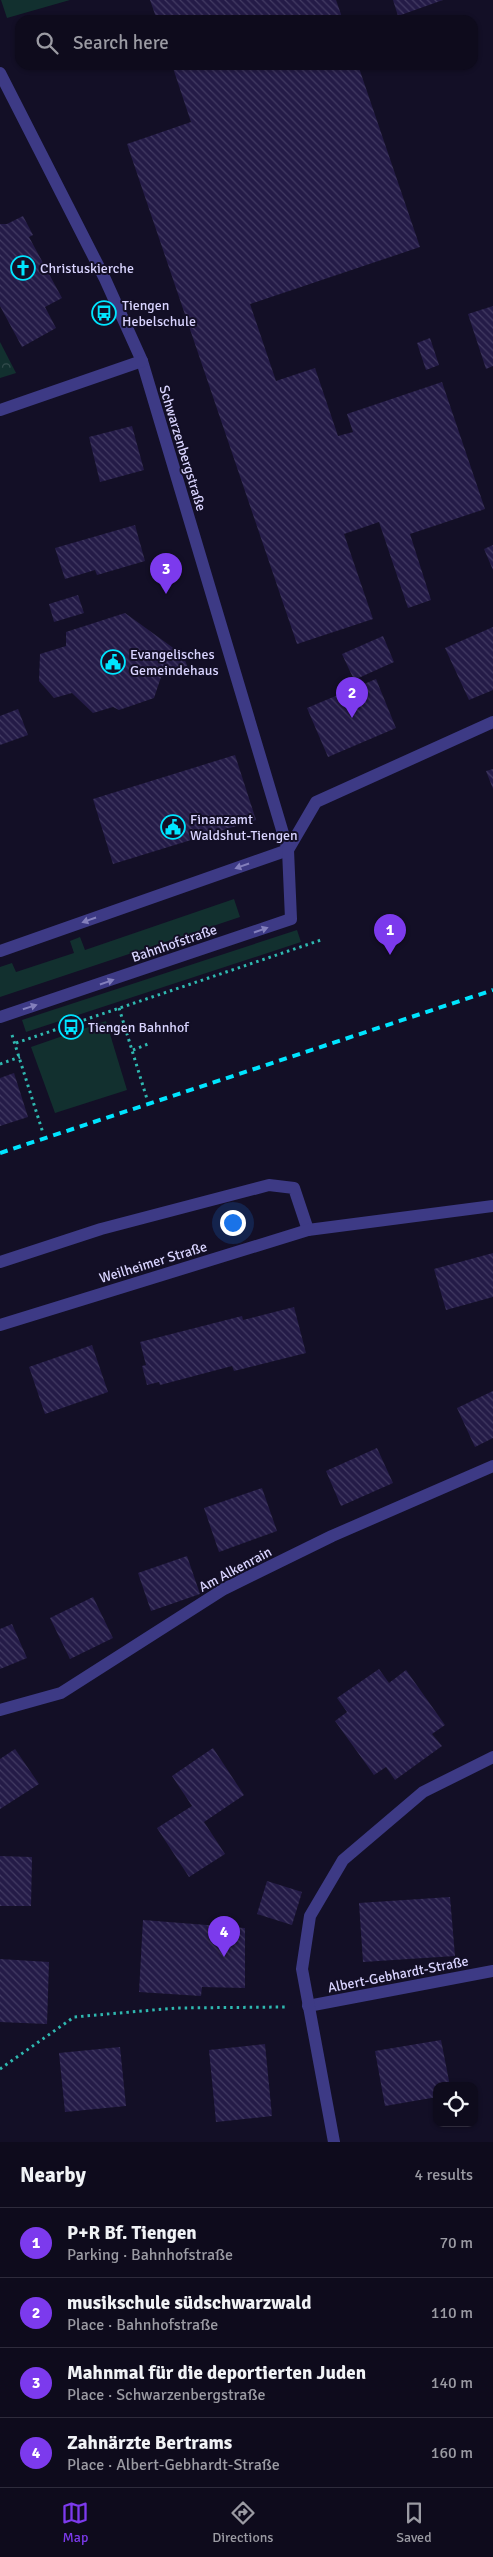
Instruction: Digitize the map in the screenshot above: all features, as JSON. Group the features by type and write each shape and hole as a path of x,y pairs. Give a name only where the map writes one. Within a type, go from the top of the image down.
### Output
{"street":[{"name":"Schwarzenbergstraße","path":"0,73 105,279 142,361 288,850"},
{"path":"0,410 142,361"},
{"path":"0,951 288,850 316,802 493,722"},
{"name":"Bahnhofstraße","path":"2,1017 291,919 288,850"},
{"path":"0,1262 101,1229 269,1184 294,1188 308,1230"},
{"name":"Weilheimer Straße","path":"0,1325 308,1230 493,1206"},
{"name":"Am Alkenrain","path":"0,1710 61,1693 224,1589 332,1536 493,1466"},
{"path":"334,2142 302,1969 310,1916 343,1860 423,1792 493,1757"},
{"name":"Albert-Gebhardt-Straße","path":"308,2006 493,1971"}],"path":[{"path":"16,1043 322,940"},
{"path":"119,1008 147,1098"},
{"path":"2,1017 16,1043 43,1133"},
{"path":"132,1050 148,1044"},
{"path":"0,1064 20,1057"},
{"path":"0,2068 74,2017 176,2008 308,2006"}],"green space":[{"path":"1,0 70,0 15,15 7,18"},
{"path":"0,342 16,373 0,378"},
{"path":"234,899 240,917 0,997 0,967 12,963 16,972 74,953 70,941 80,937 85,950"},
{"path":"297,930 301,942 26,1032 22,1020"},
{"path":"106,1021 127,1090 55,1113 31,1047"}],"building":[{"path":"150,0 336,0 341,15 155,15"},
{"path":"393,0 443,0 401,15 398,15"},
{"path":"174,70 360,70 420,247 250,304 276,381 315,368 338,436 353,432 347,414 442,382 485,509 410,534 431,600 408,608 379,522 344,534 373,619 297,644 127,144 191,122"},
{"name":"Christuskierche","path":"23,216 33,235 29,237 62,298 45,307 56,328 22,347 0,306 0,224 7,224"},
{"path":"493,306 493,366 486,369 468,314"},
{"path":"430,338 439,365 426,370 417,343"},
{"path":"132,426 144,470 100,482 89,437"},
{"path":"135,525 145,561 97,575 95,570 65,579 55,548"},
{"path":"493,545 493,570 484,549"},
{"path":"78,595 84,613 54,622 49,604"},
{"name":"Evangelisches Gemeindehaus","path":"125,613 183,655 188,668 161,677 154,698 119,710 113,707 93,713 72,693 54,698 39,681 40,654 66,646 66,632"},
{"path":"493,627 493,690 469,700 445,648"},
{"path":"383,636 394,662 354,680 342,654"},
{"path":"376,679 396,728 328,757 307,708"},
{"path":"18,709 28,735 0,745 0,716"},
{"path":"235,755 256,820 113,864 93,799"},
{"path":"493,769 493,789 486,771"},
{"path":"14,1073 28,1117 0,1126 0,1078"},
{"path":"493,1253 493,1297 446,1310 434,1269"},
{"path":"294,1307 306,1353 234,1371 232,1366 160,1385 159,1382 147,1385 142,1366 146,1365 140,1342 242,1316 243,1320"},
{"path":"92,1345 108,1392 45,1414 29,1367"},
{"path":"493,1391 493,1438 475,1447 457,1408"},
{"path":"377,1448 393,1483 341,1506 326,1471"},
{"path":"262,1488 277,1531 219,1552 204,1508"},
{"path":"187,1556 200,1594 151,1611 138,1573"},
{"path":"93,1597 113,1638 70,1659 50,1618"},
{"path":"12,1624 27,1658 0,1669 0,1629"},
{"path":"379,1669 389,1683 406,1670 445,1725 432,1734 442,1746 395,1780 386,1767 374,1775 335,1721 347,1712 337,1698"},
{"path":"213,1748 244,1795 204,1822 225,1854 189,1877 157,1828 192,1806 172,1776"},
{"path":"15,1749 39,1784 0,1809 0,1759"},
{"path":"0,1856 32,1857 31,1906 0,1906"},
{"path":"267,1881 302,1892 292,1925 257,1914"},
{"path":"450,1897 455,1956 363,1962 359,1903"},
{"path":"143,1920 245,1928 245,1988 202,1987 201,1996 139,1992"},
{"path":"0,1959 49,1962 47,2024 0,2022"},
{"path":"441,2040 449,2082 433,2082 433,2098 385,2106 375,2051"},
{"path":"265,2044 272,2116 216,2122 209,2050"},
{"path":"120,2047 126,2106 65,2112 59,2053"}],"railway":[{"path":"0,1153 493,990"}],"place":[{"name":"Christuskierche","path":"23,268"},
{"name":"Tiengen Hebelschule","path":"104,313"},
{"name":"Mahnmal für die deportierten Juden","path":"166,594"},
{"name":"Evangelisches Gemeindehaus","path":"113,662"},
{"name":"musikschule südschwarzwald","path":"352,718"},
{"name":"Finanzamt Waldshut-Tiengen","path":"173,827"},
{"name":"P+R Bf. Tiengen","path":"390,955"},
{"name":"Tiengen Bahnhof","path":"71,1027"},
{"name":"Zahnärzte Bertrams","path":"224,1957"}]}
